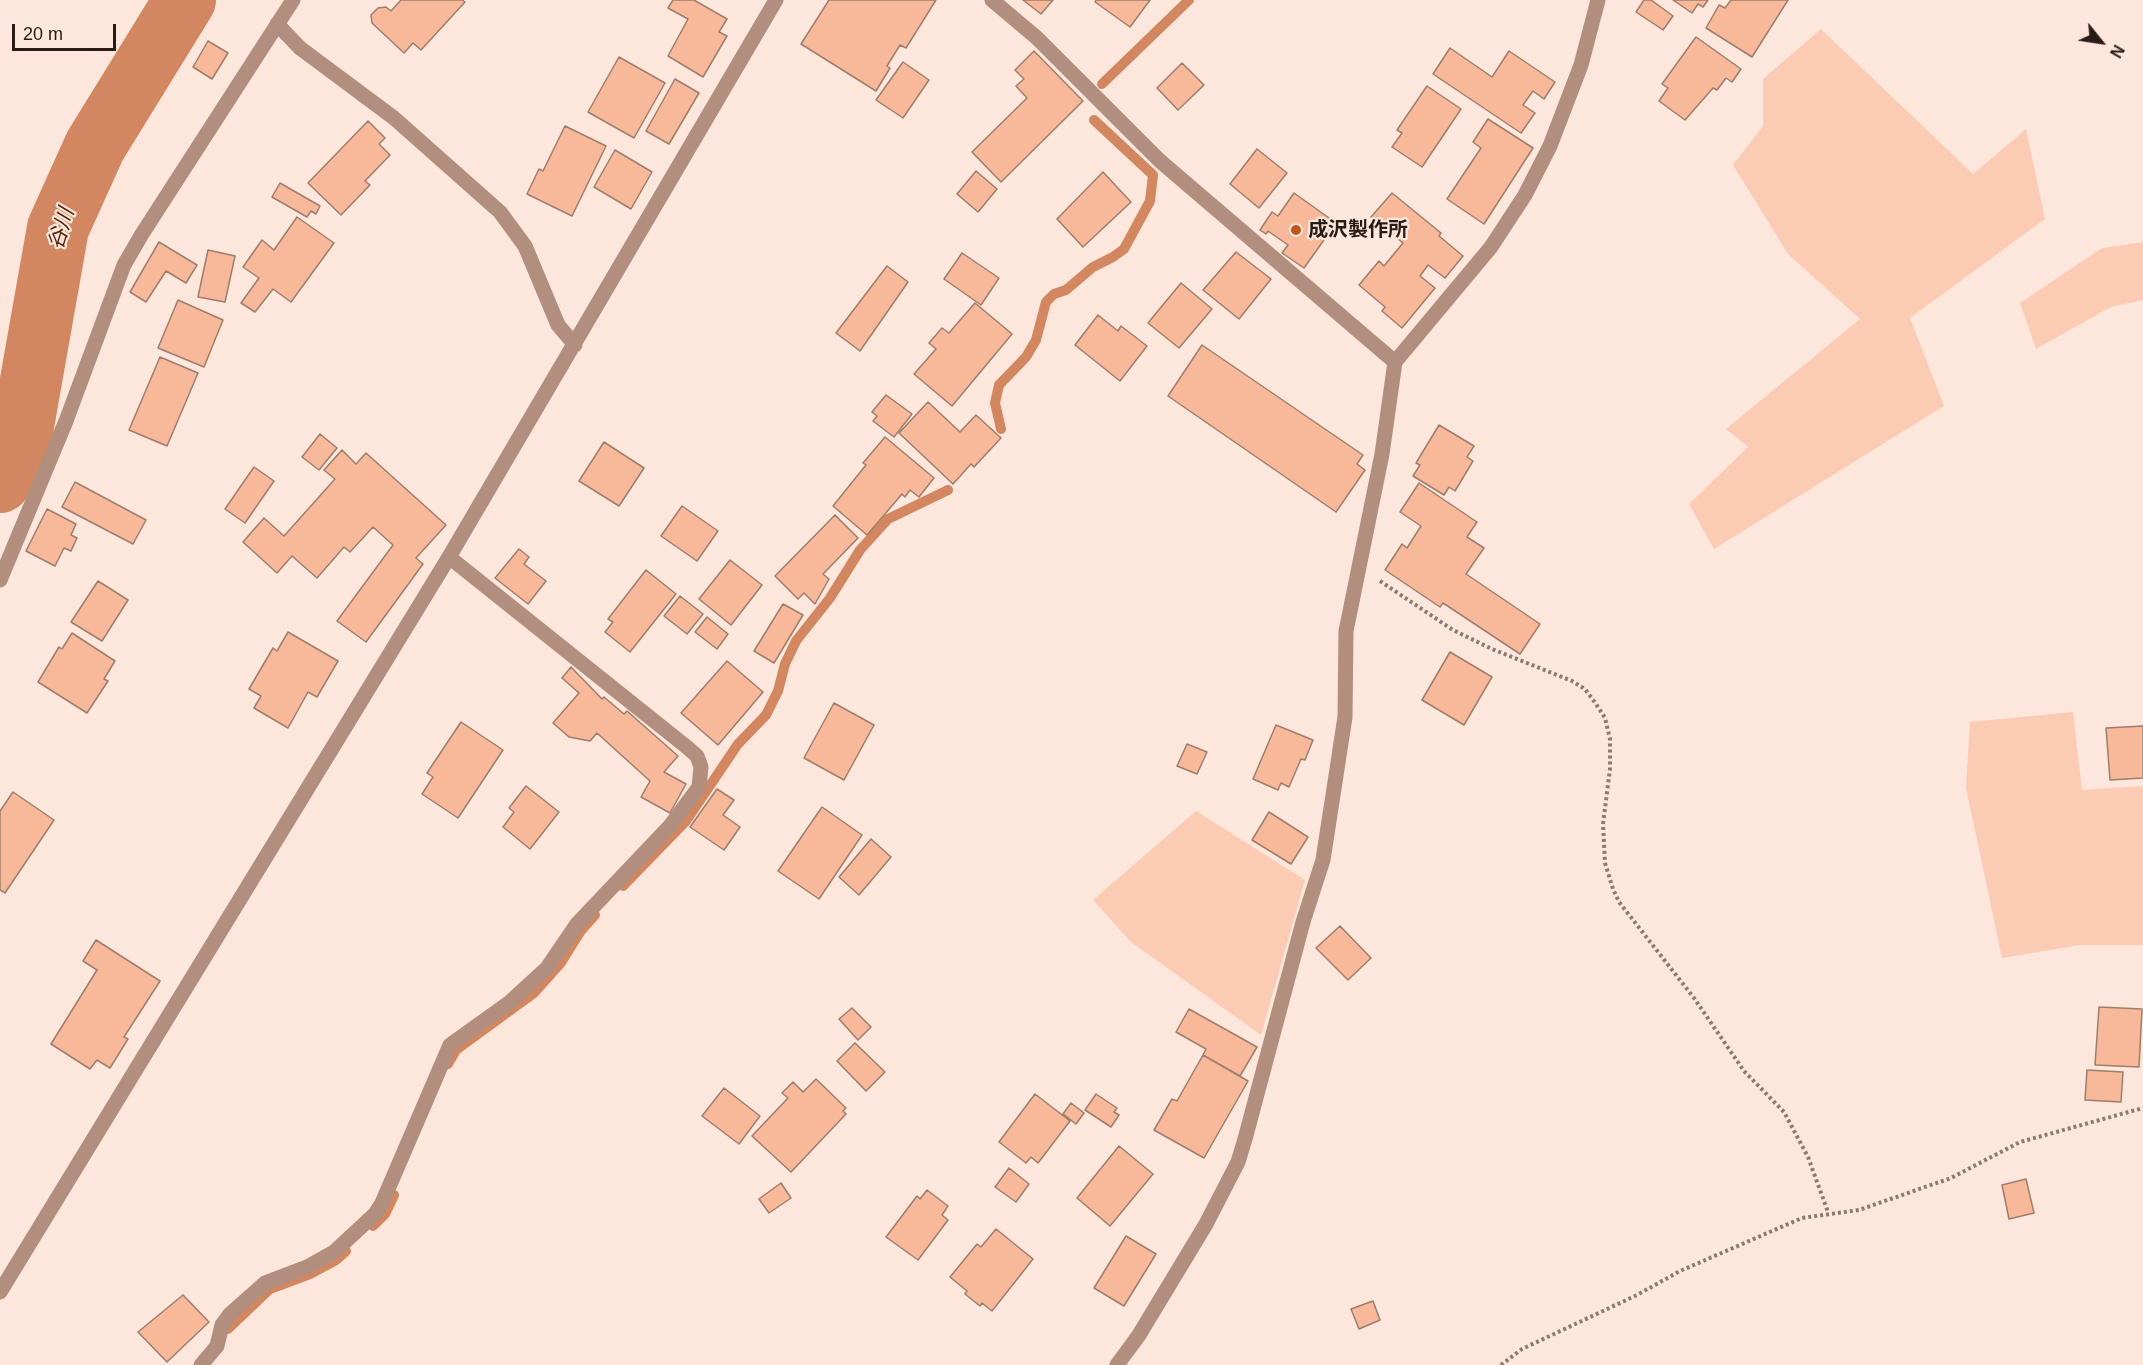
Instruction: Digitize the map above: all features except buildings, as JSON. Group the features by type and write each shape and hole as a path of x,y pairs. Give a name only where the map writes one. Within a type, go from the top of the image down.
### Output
{"street":[{"path":"0,580 66,421 124,265 154,214 293,0"},
{"path":"0,1292 449,557 776,0"},
{"path":"992,0 1037,38 1160,161 1395,362"},
{"path":"1117,1365 1139,1335 1206,1224 1238,1162 1303,922 1323,860 1345,717 1346,631 1382,454 1395,362 1491,247 1524,195 1550,146 1581,64 1598,0"},
{"path":"277,24 300,48 384,111 500,212 525,246 558,325 575,345"},
{"path":"201,1365 218,1346 222,1325 257,1290 266,1283 307,1267 333,1252 375,1214 382,1203 442,1059 450,1045 510,1002 547,968 577,924 670,826 699,787 702,767 697,756 449,557"}],"path":[{"path":"1358,566 1453,630 1492,649 1572,681 1591,696 1605,718 1610,739 1610,769 1603,824 1605,863 1612,889 1619,902 1694,998 1744,1071 1784,1113 1808,1157 1828,1212"},
{"path":"1501,1365 1522,1349 1637,1295 1717,1254 1803,1218 1828,1212 1859,1210 1951,1178 2020,1142 2143,1108"}],"shaded area":[{"path":"1821,29 1973,174 2026,129 2045,219 1910,318 1944,406 1714,549 1689,504 1748,447 1726,429 1860,319 1788,254 1733,165 1763,126 1763,79"},
{"path":"2143,242 2143,300 2111,307 2036,349 2020,303 2102,248"},
{"path":"2073,712 2082,790 2143,786 2143,945 2080,945 2002,958 1966,788 1970,722"},
{"path":"1196,811 1305,880 1261,1035 1131,942 1093,900"}],"waterway":[{"name":"谷川","path":"0,482 21,437 58,228 95,146 185,0"},
{"path":"1102,84 1189,0"},
{"path":"1001,429 995,403 999,385 1026,357 1036,340 1046,302 1054,294 1066,290 1093,267 1124,249 1150,201 1153,175 1094,120"},
{"path":"623,886 686,821 738,744 766,715 778,691 785,664 796,641 830,598 860,550 888,519 948,490"},
{"path":"448,1064 456,1050 534,993 560,964 580,932 595,915"},
{"path":"373,1226 385,1214 394,1195"},
{"path":"228,1329 270,1289 310,1274 336,1260 346,1251"}],"place":[{"name":"成沢製作所","path":"1296,230"}]}
